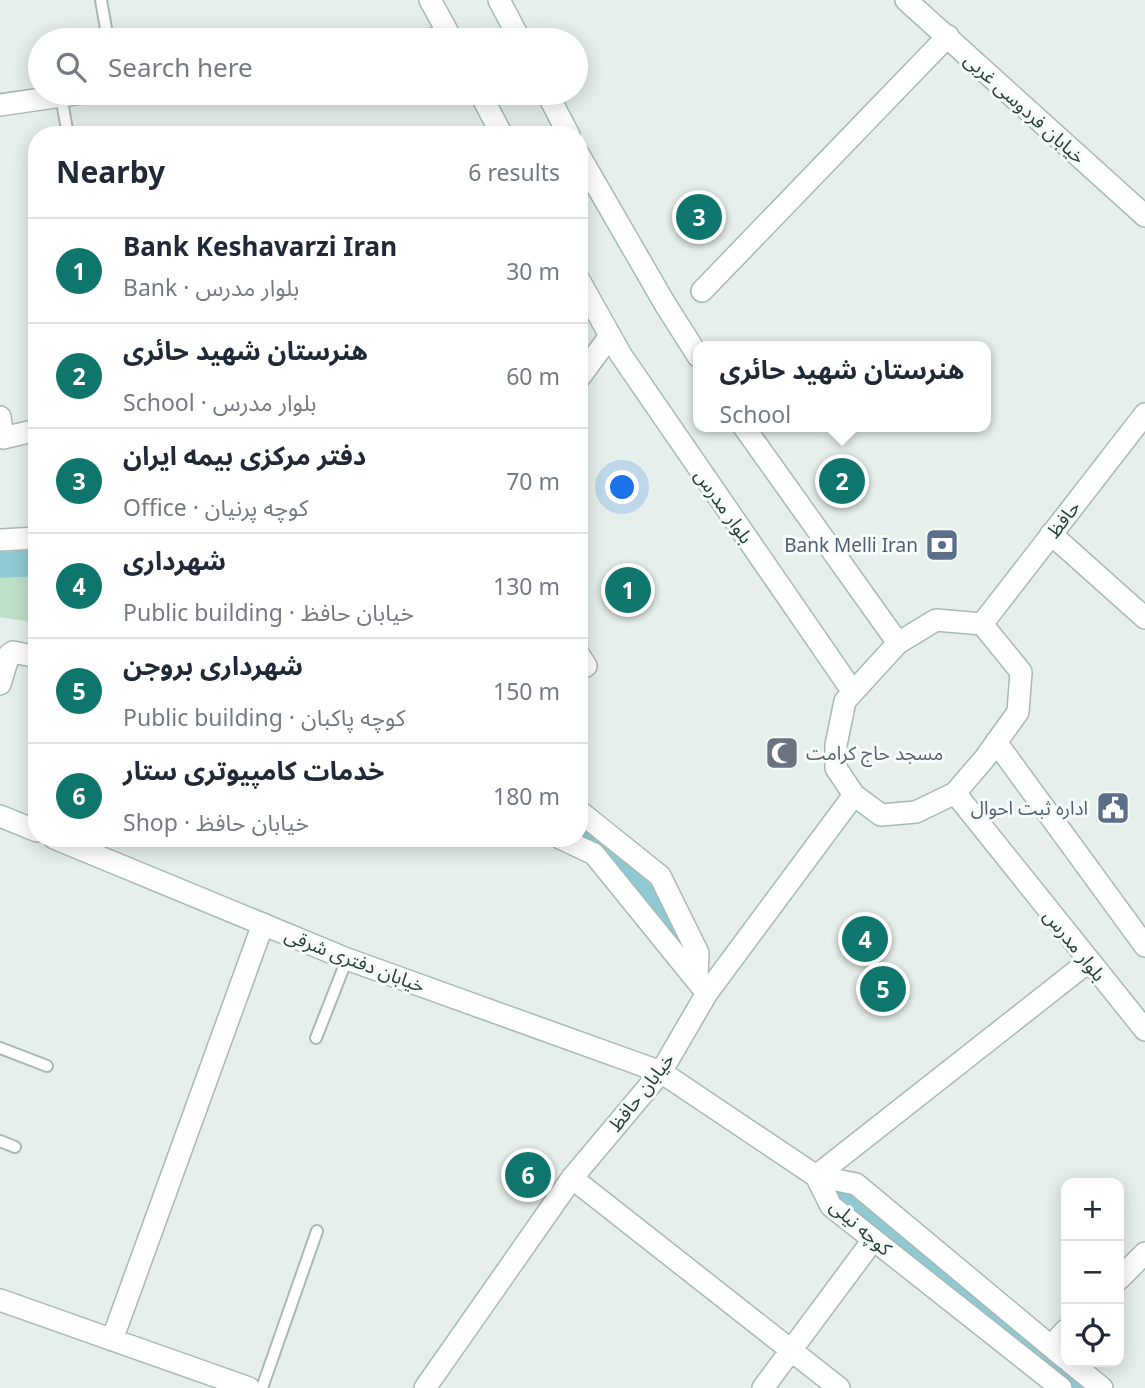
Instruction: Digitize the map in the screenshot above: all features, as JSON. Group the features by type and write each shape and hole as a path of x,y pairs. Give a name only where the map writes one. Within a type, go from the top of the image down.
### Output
{"street":[{"path":"430,0 445,28"},
{"path":"499,0 514,28"},
{"name":"خیابان فردوسی غربی","path":"906,0 1145,216"},
{"path":"702,290 948,36"},
{"path":"0,105 28,101"},
{"path":"486,105 497,126"},
{"path":"553,105 564,126"},
{"path":"588,171 693,348"},
{"name":"بلوار مدرس","path":"588,296 610,336 693,462 853,692"},
{"path":"588,366 610,336"},
{"name":"حافظ","path":"982,624 1145,414"},
{"path":"0,417 4,438 28,432"},
{"path":"748,432 898,643"},
{"path":"1051,534 1145,618"},
{"path":"0,540 28,538"},
{"path":"936,620 982,624 1021,672 1018,712 954,793 916,812 881,815 854,795 836,768 836,744 845,701 898,643 936,620"},
{"path":"6,651 28,655"},
{"path":"0,684 9,655 6,651"},
{"path":"996,742 1145,946"},
{"name":"بلوار مدرس","path":"954,793 1145,1030"},
{"name":"خیابان حافظ","path":"425,1388 572,1178 661,1072 702,986 854,795"},
{"path":"0,816 28,827"},
{"path":"588,818 660,876 698,953 702,986"},
{"name":"خیابان دفتری شرقی","path":"76,847 347,959 661,1072"},
{"path":"579,847 594,854 702,986"},
{"path":"112,1340 263,924"},
{"path":"816,1176 1088,962"},
{"name":"کوچه نیلی","path":"661,1072 816,1176 831,1206 1062,1388"},
{"path":"816,1176 856,1184 1061,1354"},
{"path":"572,1178 839,1388"},
{"path":"763,1388 873,1240"},
{"path":"1124,1274 1145,1253"},
{"path":"0,1300 249,1388"},
{"path":"1077,1367 1102,1388"}],"lane":[{"path":"101,0 106,28"},
{"path":"69,126 70,105"},
{"path":"316,1038 347,959"},
{"path":"0,1048 47,1066"},
{"path":"0,1141 15,1147"},
{"path":"262,1388 317,1231"}],"green space":[{"path":"0,557 28,558 28,622 0,617"}],"waterway":[{"path":"0,565 28,563"},
{"path":"588,835 594,838 686,947"},
{"path":"840,1197 1079,1388"}],"place":[{"name":"دفتر مرکزی بیمه ایران","path":"699,217"},
{"name":"هنرستان شهید حائری","path":"842,481"},
{"name":"Bank Melli Iran","path":"942,545"},
{"name":"Bank Keshavarzi Iran","path":"628,590"},
{"name":"مسجد حاج کرامت","path":"782,753"},
{"name":"اداره ثبت احوال","path":"1113,808"},
{"name":"شهرداری","path":"865,939"},
{"name":"شهرداری بروجن","path":"883,989"},
{"name":"خدمات کامپیوتری ستار","path":"528,1175"}]}
